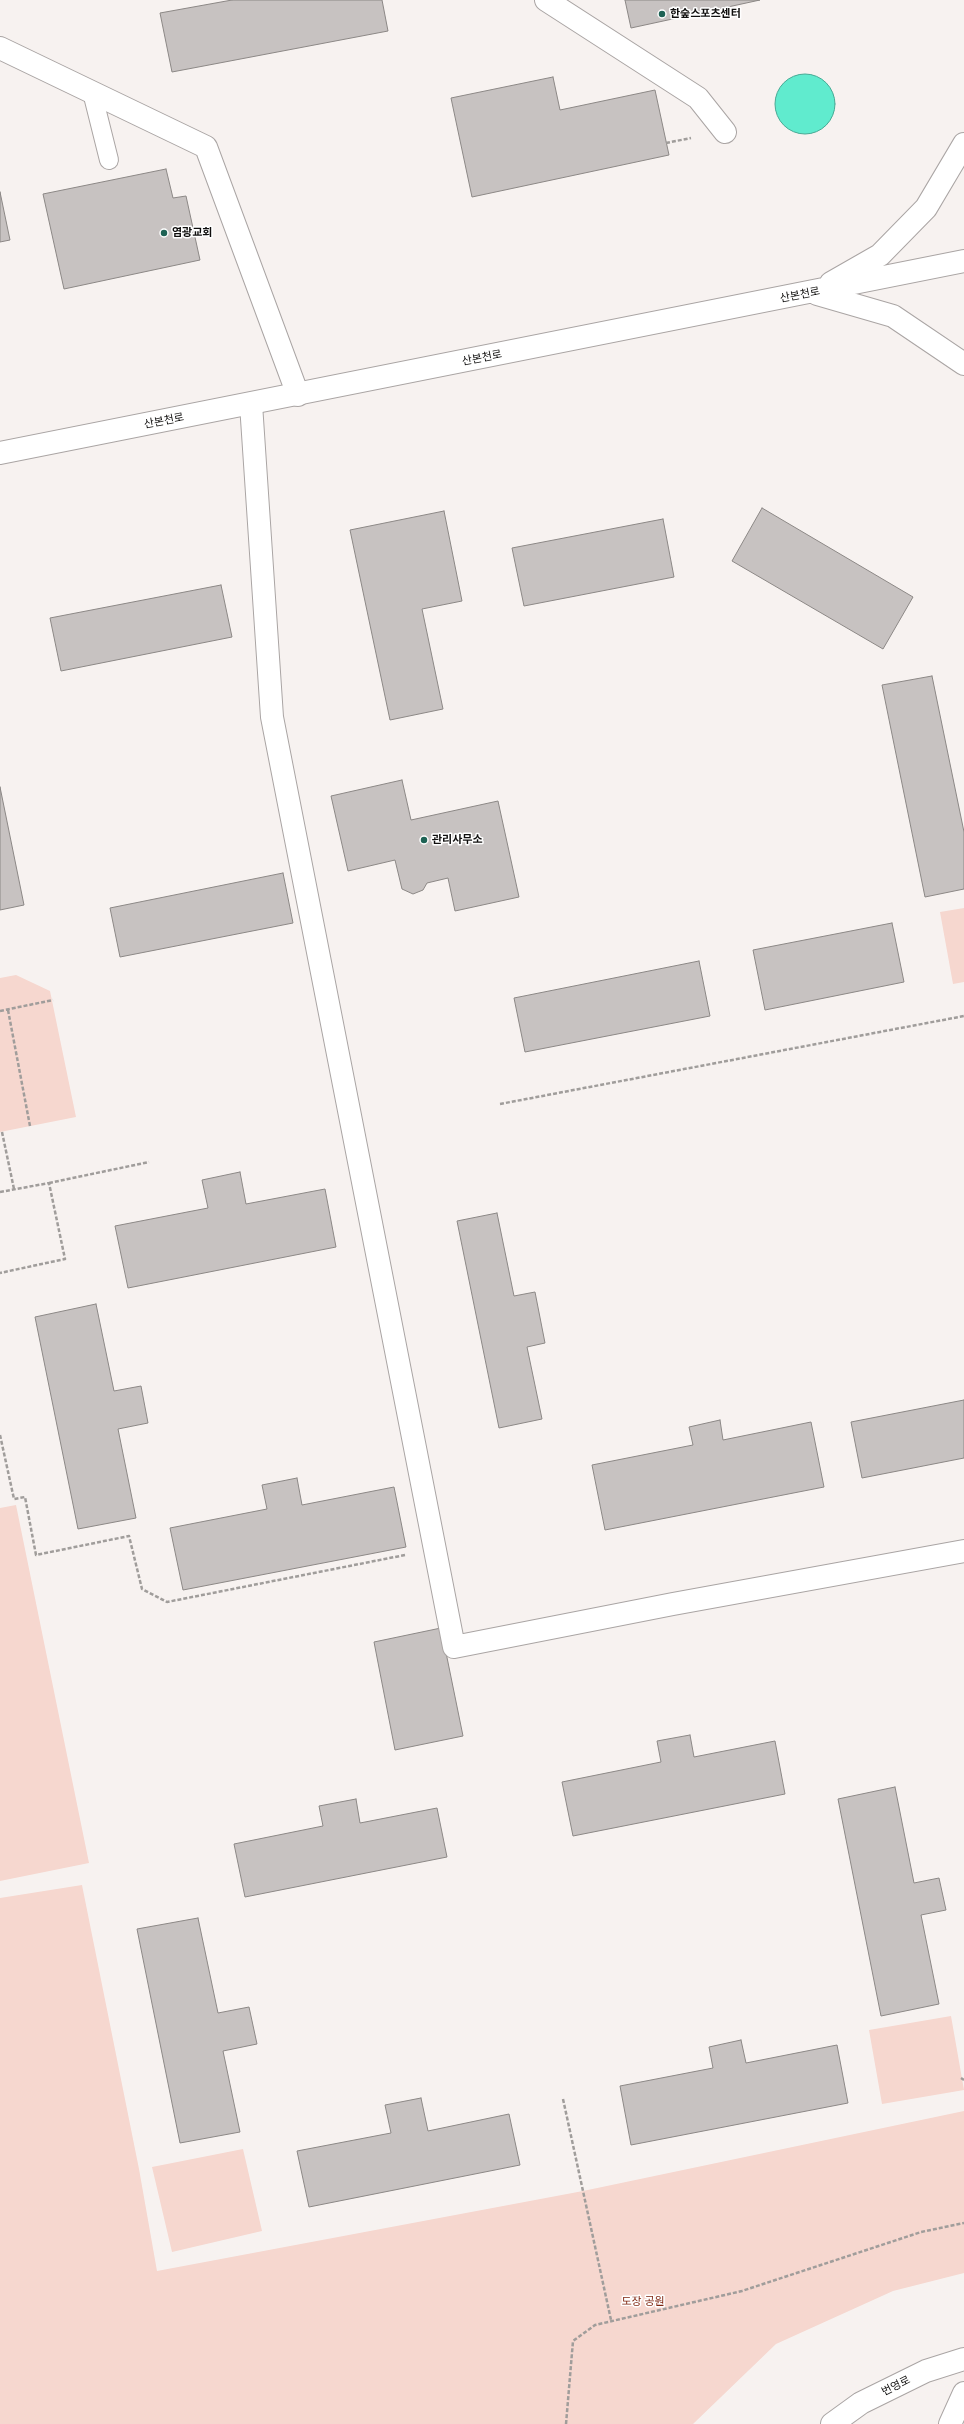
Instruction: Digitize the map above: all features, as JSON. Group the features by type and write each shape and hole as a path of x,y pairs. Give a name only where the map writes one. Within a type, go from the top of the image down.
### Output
{"street":[{"path":"546,0 698,98 726,132"},
{"path":"0,48 206,147 298,395"},
{"path":"814,293 880,255 926,208 964,144"},
{"name":"산본천로","path":"0,453 814,293 964,261"},
{"path":"814,293 893,316 964,364"},
{"path":"251,404 272,717 454,1647 673,1604 964,1551"},
{"name":"번영로","path":"832,2424 861,2403 926,2371 964,2359"},
{"path":"950,2424 964,2393"}],"lane":[{"path":"92,92 109,160"}],"path":[{"path":"0,1012 53,1000"},
{"path":"8,1010 30,1126"},
{"path":"500,1104 964,1016"},
{"path":"2,1132 14,1189"},
{"path":"0,1192 150,1162"},
{"path":"0,1273 65,1259 48,1183"},
{"path":"0,1435 14,1499 25,1497 36,1555 129,1536 142,1589 167,1602 435,1549"},
{"path":"563,2099 611,2320"},
{"path":"566,2424 573,2341 595,2325 611,2320 742,2291 921,2232 964,2222"}],"green space":[{"path":"964,908 964,982 953,984 940,912"},
{"path":"16,975 50,991 76,1117 0,1132 0,978"},
{"path":"16,1505 89,1863 0,1881 0,1508"},
{"name":"도장 공원","path":"82,1885 139,2169 157,2271 583,2191 964,2111 964,2273 893,2291 776,2344 693,2424 0,2424 0,1898"},
{"path":"951,2016 964,2090 882,2104 869,2030"},
{"path":"243,2149 262,2231 172,2252 152,2167"}],"shaded area":[{"path":"805,74 822,79 830,87 835,104 830,121 822,129 805,134 788,129 780,121 775,104 780,87 788,79"}],"building":[{"path":"232,0 382,0 388,31 172,72 160,13"},
{"name":"한숲스포츠센터","path":"625,0 760,0 631,28"},
{"path":"553,77 560,110 655,90 669,155 472,197 451,98"},
{"path":"166,169 173,198 186,196 200,260 64,289 43,194"},
{"path":"0,192 10,240 0,242"},
{"path":"762,508 913,597 883,649 732,561"},
{"path":"444,511 462,601 422,609 443,709 390,720 350,530"},
{"path":"663,519 674,577 524,606 512,548"},
{"path":"221,585 232,637 61,671 50,618"},
{"path":"932,676 964,832 964,889 925,897 882,685"},
{"name":"관리사무소","path":"402,780 411,820 498,801 519,897 455,911 448,878 427,883 423,890 413,894 402,889 395,860 348,871 331,796"},
{"path":"0,787 24,905 0,910"},
{"path":"283,873 293,923 120,957 110,908"},
{"path":"892,923 904,982 765,1010 753,950"},
{"path":"699,961 710,1016 525,1052 514,998"},
{"path":"240,1172 246,1204 325,1189 336,1247 128,1288 115,1226 208,1208 202,1180"},
{"path":"497,1213 514,1296 535,1292 545,1343 527,1347 542,1419 499,1428 457,1221"},
{"path":"96,1304 114,1391 141,1386 148,1423 118,1429 136,1518 78,1529 35,1317"},
{"path":"964,1400 964,1458 862,1478 851,1422"},
{"path":"720,1420 723,1440 811,1422 824,1487 605,1530 592,1465 693,1445 689,1427"},
{"path":"297,1478 302,1505 394,1487 406,1547 183,1590 170,1528 267,1509 262,1485"},
{"path":"441,1628 463,1736 395,1750 374,1642"},
{"path":"690,1735 694,1757 775,1741 785,1794 573,1836 562,1782 661,1762 657,1741"},
{"path":"895,1787 914,1883 939,1878 946,1910 921,1915 939,2004 881,2016 838,1799"},
{"path":"356,1799 360,1823 437,1808 447,1857 245,1897 234,1844 323,1826 319,1806"},
{"path":"198,1918 218,2013 249,2007 257,2044 223,2051 240,2132 180,2143 137,1929"},
{"path":"741,2040 746,2063 837,2045 848,2103 631,2145 620,2086 713,2068 709,2047"},
{"path":"421,2098 428,2131 509,2114 520,2165 309,2207 297,2151 391,2133 385,2105"}],"place":[{"name":"한숲스포츠센터","path":"662,14"},
{"name":"염광교회","path":"164,233"},
{"name":"관리사무소","path":"424,840"}]}
